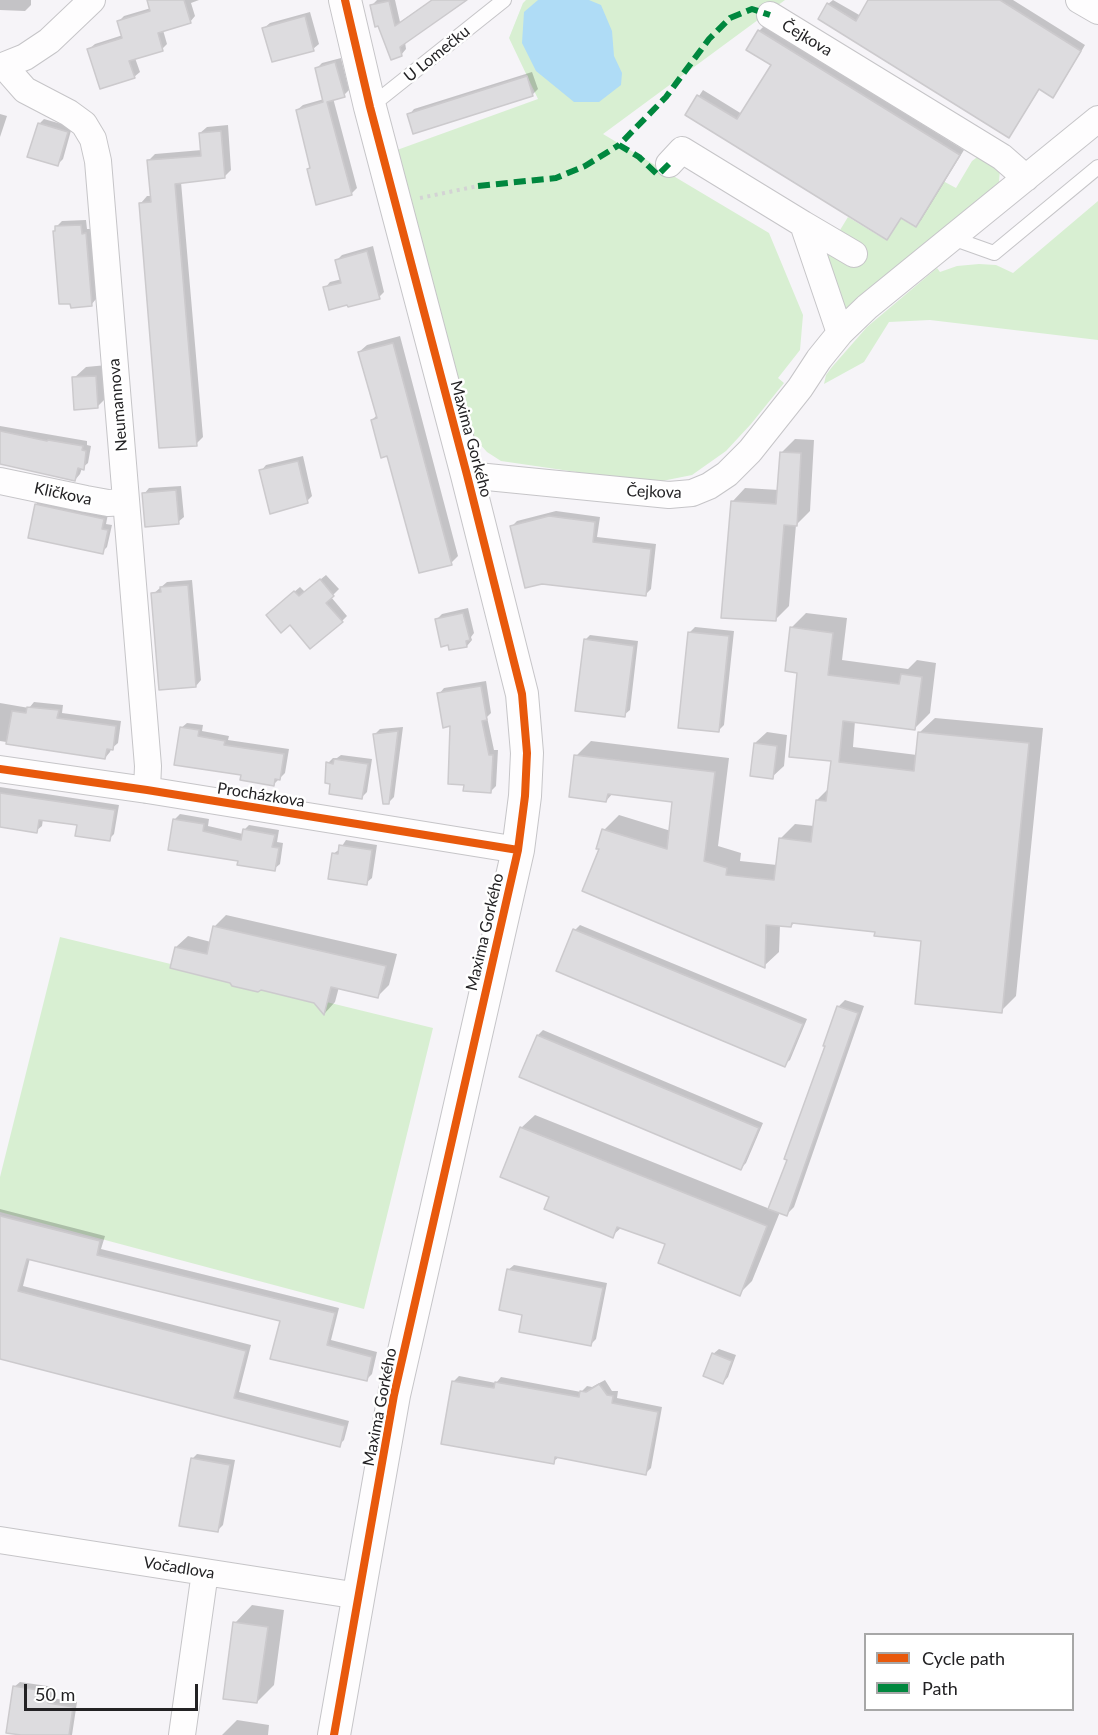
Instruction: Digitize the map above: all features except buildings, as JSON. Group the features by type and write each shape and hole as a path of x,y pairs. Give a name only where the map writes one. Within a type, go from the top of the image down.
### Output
{"street":[{"path":"2,66 26,57 49,41 92,0"},
{"name":"Maxima Gorkého","path":"334,1735 394,1395 518,850 525,795 527,753 522,694 370,107 345,0"},
{"path":"1079,0 1098,11"},
{"name":"Čejkova","path":"770,15 1002,157 1026,178"},
{"name":"Neumannova","path":"2,66 25,90 69,113 84,124 93,139 98,161 148,766 147,790"},
{"name":"Čejkova","path":"467,475 669,495 692,493 709,486 727,474 750,451 840,333 867,307 1098,119"},
{"path":"669,165 682,150 854,254"},
{"path":"803,224 840,333"},
{"name":"Kličkova","path":"0,481 86,499 126,502"},
{"name":"Procházkova","path":"0,769 147,790 518,850"},
{"name":"Vočadlova","path":"0,1539 359,1596"},
{"path":"182,1735 205,1572"}],"lane":[{"name":"U Lomečku","path":"370,107 504,0"},
{"path":"952,238 994,253 1098,166"}],"path":[{"path":"395,203 478,186"}],"green space":[{"path":"526,0 785,0 603,134 769,233 803,315 800,350 778,378 784,383 726,451 692,475 652,483 501,461 487,452 469,432 397,150 538,99 509,38"},
{"path":"984,152 1000,169 999,182 853,308 843,308 820,248 837,235 848,217 886,240 900,218 915,227 943,181 956,188 972,161"},
{"path":"1098,201 1098,340 930,320 889,322 864,362 824,384 826,375 832,367 867,327 937,268 940,272 957,266 996,265 1013,273"},
{"path":"60,937 433,1028 364,1309 0,1212 0,1177"}],"water":[{"path":"538,0 589,0 601,5 612,31 614,56 622,73 621,85 599,102 574,102 536,71 522,43 524,12"}],"marked path":[{"path":"669,164 658,175 639,157 619,145 666,97 709,39 730,18 752,9 770,15"},
{"path":"478,186 556,178 585,166 619,145"}],"cycle path":[{"path":"334,1735 394,1395 518,850 525,796 527,753 522,694 370,107 345,0"},
{"path":"0,769 147,790 518,850"}]}
